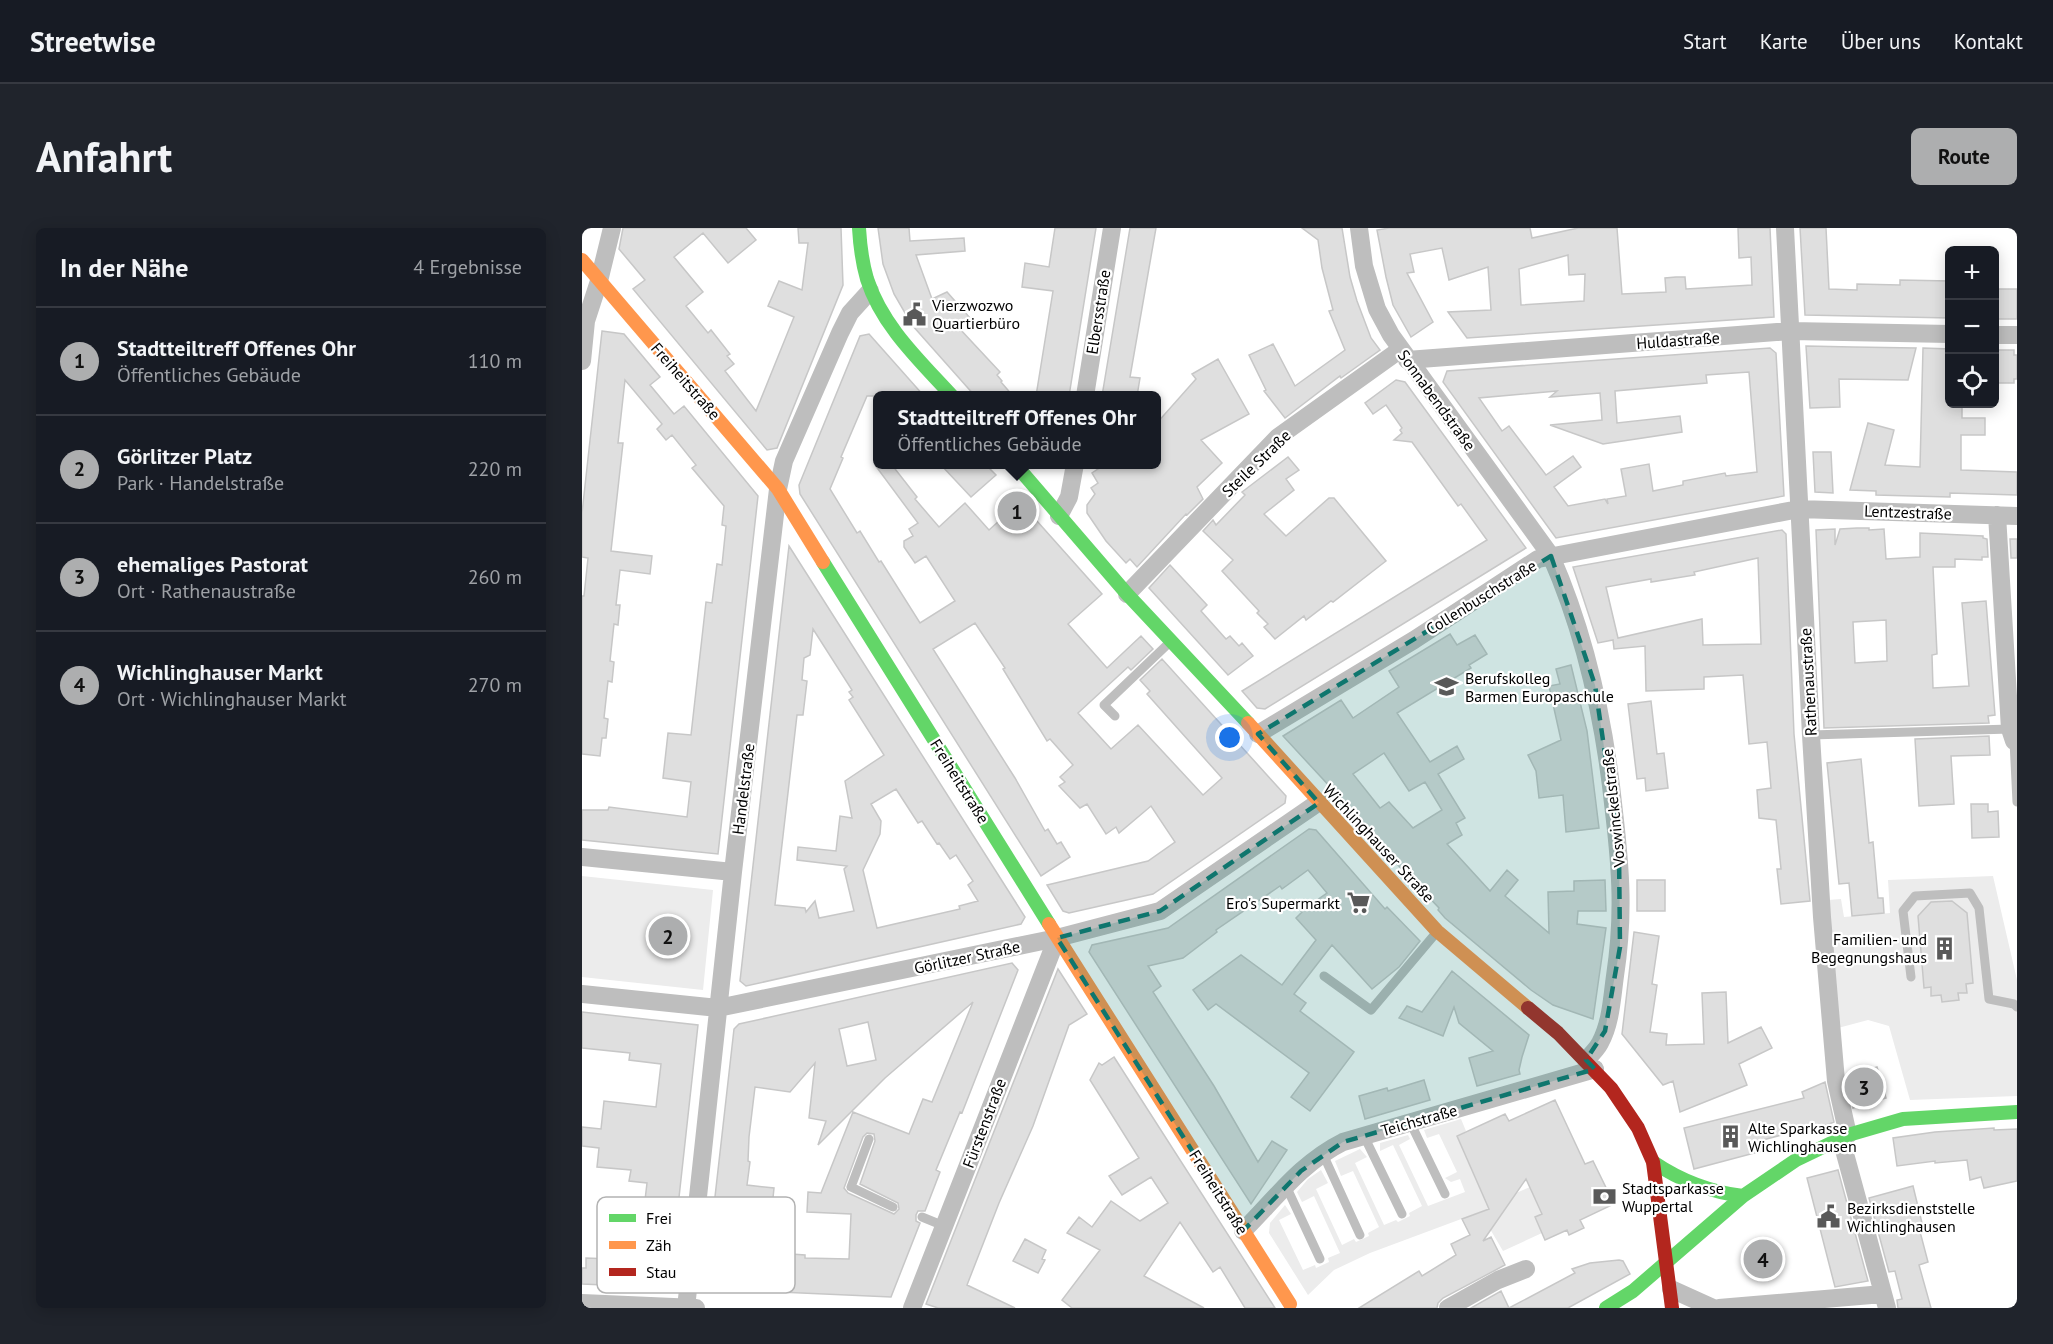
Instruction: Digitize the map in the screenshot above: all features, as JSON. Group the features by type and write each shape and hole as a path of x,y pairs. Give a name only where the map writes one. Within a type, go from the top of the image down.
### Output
{"street":[{"path":"582,361 586,321 612,228"},
{"path":"859,228 861,256 870,291 900,340 947,391"},
{"name":"Elbersstraße","path":"1086,391 1112,228"},
{"name":"Sonnabendstraße","path":"1359,228 1364,266 1377,309 1404,355 1551,556"},
{"name":"Rathenaustraße","path":"1785,228 1810,735 1836,1081 1844,1137 1885,1301"},
{"name":"Freiheitstraße","path":"582,260 778,489 1057,939 1290,1304"},
{"name":"Handelstraße","path":"698,1197 778,489 784,461 840,333 850,313 870,291"},
{"name":"Huldastraße","path":"1404,355 1791,331 1945,334"},
{"path":"1999,335 2017,335"},
{"name":"Steile Straße","path":"1127,594 1278,437 1404,355"},
{"name":"Wichlinghauser Straße","path":"1018,469 1127,594 1437,931 1558,1033 1611,1088 1638,1128 1653,1162 1672,1308"},
{"path":"1059,516 1070,498 1074,469"},
{"name":"Lentzestraße","path":"1799,509 2017,516"},
{"name":"Collenbuschstraße","path":"1258,734 1414,639 1538,559 1799,509"},
{"path":"1997,515 2014,737"},
{"name":"Voswinckelstraße","path":"1551,556 1567,592 1594,685 1608,754 1621,886 1621,934 1612,996 1605,1031 1590,1065"},
{"name":"Görlitzer Straße","path":"582,994 718,1008 1057,939 1160,911 1319,802"},
{"path":"582,857 733,872"},
{"name":"Fürstenstraße","path":"912,1308 1057,939"},
{"name":"Teichstraße","path":"1243,1231 1322,1152 1343,1142 1590,1065"},
{"path":"1606,1308 1633,1291 1743,1196 1796,1160 1844,1137 1903,1119 2017,1112"},
{"path":"1653,1162 1690,1186 1719,1194 1743,1196"},
{"path":"1448,1308 1498,1280 1526,1269"},
{"path":"1671,1289 1713,1308"},
{"name":"Handelstraße","path":"686,1308 688,1293"},
{"path":"1719,1308 1885,1301"},
{"path":"582,1303 696,1308"}],"lane":[{"path":"1115,716 1104,705 1171,641"},
{"path":"1810,735 2014,737 2017,802"},
{"path":"1911,977 1903,911 1915,896 1970,893 1979,908 1989,999 2014,1004 2017,1007"},
{"path":"1324,976 1371,1010 1437,931"},
{"path":"1410,1122 1445,1194"},
{"path":"1364,1136 1402,1214"},
{"path":"869,1139 851,1187 893,1206"},
{"path":"1322,1152 1360,1235"},
{"path":"1286,1186 1320,1259"},
{"path":"922,1217 944,1226"}],"highlighted area":[{"path":"1551,556 1595,685 1619,851 1620,947 1605,1031 1586,1060 1595,1069 1343,1142 1301,1171 1243,1231 1057,938 1160,911 1319,803 1258,734"}],"shaded area":[{"path":"582,876 713,890 703,990 582,977"},
{"path":"1993,876 2017,980 2017,1096 1910,1100 1889,1026 1868,1020 1838,1028 1828,900 1841,899 1844,917 1890,913 1888,880"},
{"path":"1461,1119 1466,1131 1457,1137 1485,1200 1509,1196 1530,1187 1542,1214 1535,1217 1542,1233 1503,1251 1480,1212 1370,1253 1334,1270 1308,1295 1269,1233 1270,1223 1285,1205 1291,1214 1279,1220 1303,1270 1315,1265 1316,1268 1329,1262 1328,1258 1340,1253 1314,1196 1302,1202 1297,1192 1308,1179 1321,1170 1328,1183 1316,1189 1342,1245 1354,1239 1356,1242 1369,1236 1368,1233 1379,1227 1353,1171 1341,1176 1335,1161 1360,1149 1367,1157 1355,1163 1384,1225 1396,1220 1398,1222 1422,1206 1393,1145 1380,1151 1380,1143 1408,1135 1410,1139 1399,1145 1428,1206 1465,1192 1460,1179 1451,1182 1445,1178 1457,1172 1439,1134 1427,1138 1424,1130"}],"building":[{"path":"623,228 746,228 756,240 728,263 703,233 674,257 703,292 686,306 708,333 711,330 730,354 727,356 734,364 725,371 756,411 794,317 768,306 779,281 802,290 808,243 799,243 798,228 841,228 843,285 777,448 767,450 633,289 645,280 619,249"},
{"path":"878,228 909,228 910,241 964,238 965,251 916,255 932,299 947,292 970,318 959,328 1000,372 997,375 1009,391 971,391 912,325 894,294 883,264"},
{"path":"1055,228 1096,228 1070,391 1037,391 1053,291 1022,287 1025,263 1049,267"},
{"path":"1130,228 1156,228 1130,377 1140,378 1138,391 1103,391"},
{"path":"1302,228 1342,228 1350,277 1357,301 1371,338 1380,350 1341,378 1340,376 1285,418 1264,391 1266,390 1249,355 1273,344 1295,386 1345,350 1329,311 1333,310 1322,268 1318,240"},
{"path":"1389,228 1530,228 1532,238 1578,228 1617,228 1622,294 1666,292 1665,278 1676,277 1685,277 1686,289 1752,285 1751,257 1739,258 1738,228 1770,228 1774,317 1467,338 1448,312 1491,310 1488,267 1449,280 1442,248 1410,254 1414,272 1407,273 1433,322 1411,337 1393,305 1377,230","holes":["1568,255 1569,275 1585,274 1584,301 1521,305 1519,269"]},
{"path":"1800,228 1826,228 1829,289 1857,290 1857,284 1900,285 1900,280 1945,281 1945,318 1805,315"},
{"path":"1999,289 2017,289 2017,319 1999,319"},
{"path":"602,331 624,334 660,377 650,385 674,414 684,406 758,496 718,854 582,840 582,810 608,810 609,807 687,817 691,782 663,778 668,733 691,735 706,602 712,603 717,564 722,565 726,526 722,525 724,506 692,468 696,465 672,435 666,440 657,429 662,424 625,380 618,443 623,443 611,551 652,556 650,574 620,570 616,605 620,605 618,625 614,624 610,661 614,662 612,682 608,681 604,718 608,719 606,738 602,738 600,756 582,754 582,596 584,596 588,558 582,557 582,513"},
{"path":"869,334 920,391 873,391 873,396 867,396 830,489 857,533 860,531 879,562 881,561 920,623 955,601 926,556 915,563 904,547 904,541 913,536 909,529 918,523 878,469 895,469 917,497 915,499 939,527 965,503 989,530 1020,502 1102,594 1068,624 1107,668 1141,636 1153,649 1131,670 1128,667 1078,713 1111,749 1138,725 1203,795 1222,778 1147,694 1150,691 1140,680 1162,659 1286,796 1285,803 1153,894 1069,913 1063,911 1047,885 1148,861 1175,842 1151,806 1119,833 1116,827 1106,834 1087,804 1080,808 1059,786 1065,782 1060,777 1073,765 1050,739 1047,741 1003,669 1005,668 975,623 933,649 1015,778 1045,831 1048,829 1057,844 1061,842 1070,857 1041,876 800,494 799,485 860,336"},
{"path":"1806,346 1916,348 1908,380 1839,379 1840,407 1810,408"},
{"path":"1770,348 1776,353 1784,496 1556,538 1443,382 1447,371","holes":["1749,372 1757,472 1726,476 1725,473 1683,481 1683,485 1653,491 1649,464 1621,469 1626,496 1607,499 1608,504 1605,499 1568,506 1554,487 1581,467 1573,456 1546,475 1509,426 1502,431 1479,398 1557,391 1550,397 1600,393 1602,420 1550,425 1603,444 1682,432 1680,416 1617,423 1615,391 1707,383 1706,375"]},
{"path":"1923,348 1945,349 1945,408 1962,408 1962,418 1985,418 1985,435 1961,435 1961,470 2017,472 2017,495 1950,493 1950,497 1876,495 1876,491 1850,490 1868,423 1894,430 1885,465 1920,467"},
{"path":"1999,350 2014,350 2014,355 2017,355 2017,379 2014,379 2014,383 1999,383"},
{"path":"1218,359 1249,414 1201,440 1222,463 1197,487 1203,499 1137,567 1130,559 1126,563 1106,541 1087,513 1087,505 1095,494 1091,488 1098,483 1092,473 1098,469 1161,469 1161,418 1196,379 1192,374"},
{"path":"1396,380 1405,382 1526,548 1265,709 1257,708 1242,691 1487,540 1461,504 1458,506 1412,442 1394,440 1402,433 1400,430 1402,428 1386,405 1373,414 1365,403"},
{"path":"1813,452 1831,452 1833,493 1815,492"},
{"path":"1288,457 1299,470 1286,479 1294,490 1264,514 1286,536 1329,498 1334,498 1386,561 1333,602 1331,601 1306,620 1304,616 1275,639 1264,627 1268,624 1257,613 1259,611 1222,571 1233,560 1203,531 1213,520 1216,525 1245,495 1242,492"},
{"path":"945,469 990,469 996,475 971,497"},
{"path":"1835,529 1835,545 1840,529 1884,529 1886,559 1920,557 1920,533 1983,536 1987,539 1988,557 1982,557 1982,560 1955,559 1955,567 1933,567 1937,654 1932,655 1933,688 1969,686 1962,603 1986,601 1995,715 1988,716 1989,723 1824,728 1816,530","holes":["1886,620 1887,661 1855,663 1853,622"]},
{"path":"1782,530 1786,534 1794,734 1810,901 1781,904 1777,869 1781,869 1776,820 1759,818 1757,790 1771,788 1767,742 1749,744 1743,675 1704,677 1704,689 1646,691 1645,646 1614,649 1613,640 1598,643 1573,567","holes":["1758,558 1761,644 1703,645 1702,619 1618,638 1606,587 1651,579 1651,582 1695,575 1694,572"]},
{"path":"2010,539 2017,539 2017,558 2011,558"},
{"path":"789,546 1025,917 1021,924 746,986 740,981","holes":["813,629 852,690 849,692 853,697 849,700 884,755 845,781 852,818 840,816 836,851 798,847 797,860 847,866 844,869 854,911 819,918 815,901 806,912 805,908 775,905 797,715 803,715 807,681 802,680 804,658 810,655","896,789 918,823 922,821 950,859 956,855 973,881 968,885 978,901 959,906 960,909 877,928 863,870 880,834 881,821 871,804"]},
{"path":"1170,565 1207,605 1201,611 1226,639 1230,636 1239,646 1242,643 1253,656 1228,675 1149,588"},
{"path":"1450,634 1457,645 1475,635 1487,654 1469,665 1471,668 1397,713 1430,762 1457,746 1464,759 1438,774 1465,818 1456,823 1462,835 1447,844 1490,891 1507,870 1518,880 1505,896 1549,933 1548,892 1574,891 1574,881 1605,880 1606,911 1578,911 1577,924 1606,928 1593,1019 1553,1005 1531,990 1445,918 1438,910 1439,908 1395,862 1397,861 1355,815 1353,816 1333,790 1283,736 1341,700 1353,718 1399,687 1389,671","holes":["1384,753 1409,791 1425,782 1442,810 1413,828 1389,802 1380,808 1353,774"]},
{"path":"1571,665 1587,731 1599,828 1566,832 1563,795 1539,798 1536,771 1528,755 1561,740 1549,686 1560,684 1556,669"},
{"path":"1651,701 1657,754 1664,753 1668,788 1646,791 1645,778 1637,779 1628,704"},
{"path":"1989,736 1990,755 1951,756 1954,804 1919,806 1915,739"},
{"path":"1861,759 1869,843 1873,842 1878,898 1883,898 1884,913 1852,916 1849,883 1839,884 1827,763"},
{"path":"1971,804 1988,804 1988,812 1998,811 1999,837 1972,838"},
{"path":"1309,829 1316,830 1385,909 1387,907 1420,941 1399,967 1372,989 1332,945 1294,994 1306,1003 1300,1011 1354,1052 1310,1111 1291,1097 1309,1073 1216,1004 1208,1010 1193,990 1241,955 1282,985 1316,940 1296,918 1301,911 1327,893 1308,870 1282,889 1280,886 1216,930 1217,932 1183,958 1148,966 1161,986 1153,992 1214,1086 1258,1162 1272,1141 1287,1150 1251,1204 1089,952 1092,945 1168,928"},
{"path":"1637,880 1665,880 1665,911 1637,911"},
{"name":"Familien- und Begegnungshaus","path":"1952,901 1967,913 1973,983 1966,984 1967,993 1958,993 1959,1000 1942,1002 1941,995 1931,996 1931,987 1924,988 1918,916 1931,902"},
{"path":"1634,932 1659,936 1652,984 1657,985 1650,1032 1667,1034 1666,1045 1704,1044 1702,993 1726,992 1728,1043 1761,1027 1772,1048 1739,1064 1747,1085 1680,1112 1673,1081 1663,1085 1622,1034"},
{"path":"1012,963 1018,970 962,1113 960,1112 936,1170 940,1172 925,1211 918,1211 916,1215 916,1221 920,1223 891,1297 795,1293 795,1254 805,1255 805,1258 849,1259 851,1214 807,1212 808,1192 821,1193 853,1112 909,1134 923,1099 932,1102 973,1002 885,1078 818,1145 826,1121 809,1118 815,1063 790,1092 755,1087 749,1137 748,1161 750,1162 747,1185 774,1188 773,1197 715,1197 734,1029 739,1024","holes":["868,1022 876,1060 847,1066 839,1029","867,1133 874,1134 875,1141 860,1184 898,1203 899,1209 894,1214 848,1193 844,1188 863,1137"]},
{"path":"1058,969 1087,1014 1069,1025 1033,1126 999,1203 967,1285 1015,1308 938,1308 926,1304"},
{"path":"1452,971 1529,1035 1519,1070 1520,1074 1477,1086 1469,1058 1493,1051 1459,1023 1454,1007 1443,1036 1399,1018 1407,1006 1422,1012"},
{"path":"582,1012 698,1025 679,1197 645,1197 647,1183 629,1181 631,1170 597,1167 599,1148 582,1146 582,1127 601,1129 604,1101 656,1107 661,1064 629,1060 630,1053 582,1048"},
{"path":"1114,1057 1275,1308 1245,1308 1220,1267 1213,1272 1180,1222 1144,1276 1204,1308 1072,1308 1062,1300 1100,1250 1067,1233 1079,1217 1092,1227 1111,1201 1140,1221 1168,1203 1151,1177 1122,1195 1109,1176 1139,1158 1090,1080 1099,1063 1102,1065"},
{"path":"1877,1067 1886,1098 1853,1108 1847,1076"},
{"path":"1424,1080 1430,1100 1365,1119 1359,1096 1387,1088 1388,1091"},
{"name":"Alte Sparkasse Wichlinghausen","path":"1825,1082 1834,1122 1802,1135 1800,1130 1759,1141 1762,1151 1694,1169 1684,1128 1804,1098 1802,1092"},
{"path":"1555,1100 1585,1164 1593,1161 1614,1204 1580,1220 1584,1228 1569,1235 1567,1230 1545,1240 1535,1217 1542,1214 1526,1179 1483,1241 1491,1237 1505,1265 1443,1298 1437,1308 1359,1308 1419,1271 1422,1276 1456,1255 1451,1244 1470,1235 1462,1219 1489,1209 1457,1136 1505,1114 1509,1121"},
{"path":"1994,1128 1994,1130 2017,1129 2017,1181 1984,1188 1981,1177 1970,1180 1967,1160 1897,1166 1893,1138 1935,1132"},
{"path":"1838,1170 1868,1281 1835,1287 1807,1178"},
{"path":"1913,1186 1922,1223 1918,1224 1928,1262 1919,1265 1931,1308 1898,1308 1897,1300 1902,1299 1895,1271 1889,1272 1869,1198"},
{"path":"1025,1239 1046,1250 1042,1259 1045,1260 1038,1273 1013,1261"},
{"path":"586,1258 597,1258 597,1285 582,1284 582,1268 586,1268"},
{"path":"1623,1261 1630,1274 1568,1308 1509,1308 1575,1273 1572,1269 1590,1263"},
{"path":"1501,1291 1509,1308 1471,1308"}],"traffic: fast":[{"path":"859,228 867,279 882,312 903,342 947,391"},
{"path":"1019,469 1127,594 1248,723"},
{"path":"823,562 1049,924"},
{"path":"1606,1308 1633,1291 1743,1196 1796,1160 1848,1135 1903,1119 2017,1112"},
{"path":"1653,1162 1696,1185 1743,1196"}],"traffic: slow":[{"path":"582,260 778,489 823,562"},
{"path":"1248,723 1437,931 1528,1008"},
{"path":"1049,924 1290,1304"}],"traffic: jam":[{"path":"1528,1008 1558,1033 1611,1088 1638,1128 1653,1162 1672,1308"}],"place":[{"name":"Vierzwozwo Quartierbüro","path":"914,314"},
{"name":"Stadtteiltreff Offenes Ohr","path":"1017,511"},
{"name":"Berufskolleg Barmen Europaschule","path":"1447,687"},
{"name":"Ero's Supermarkt","path":"1358,903"},
{"name":"Görlitzer Platz","path":"668,936"},
{"name":"Familien- und Begegnungshaus","path":"1945,948"},
{"name":"ehemaliges Pastorat","path":"1864,1087"},
{"name":"Alte Sparkasse Wichlinghausen","path":"1730,1137"},
{"name":"Stadtsparkasse Wuppertal","path":"1604,1197"},
{"name":"Bezirksdienststelle Wichlinghausen","path":"1829,1217"},
{"name":"Wichlinghauser Markt","path":"1763,1259"}]}
